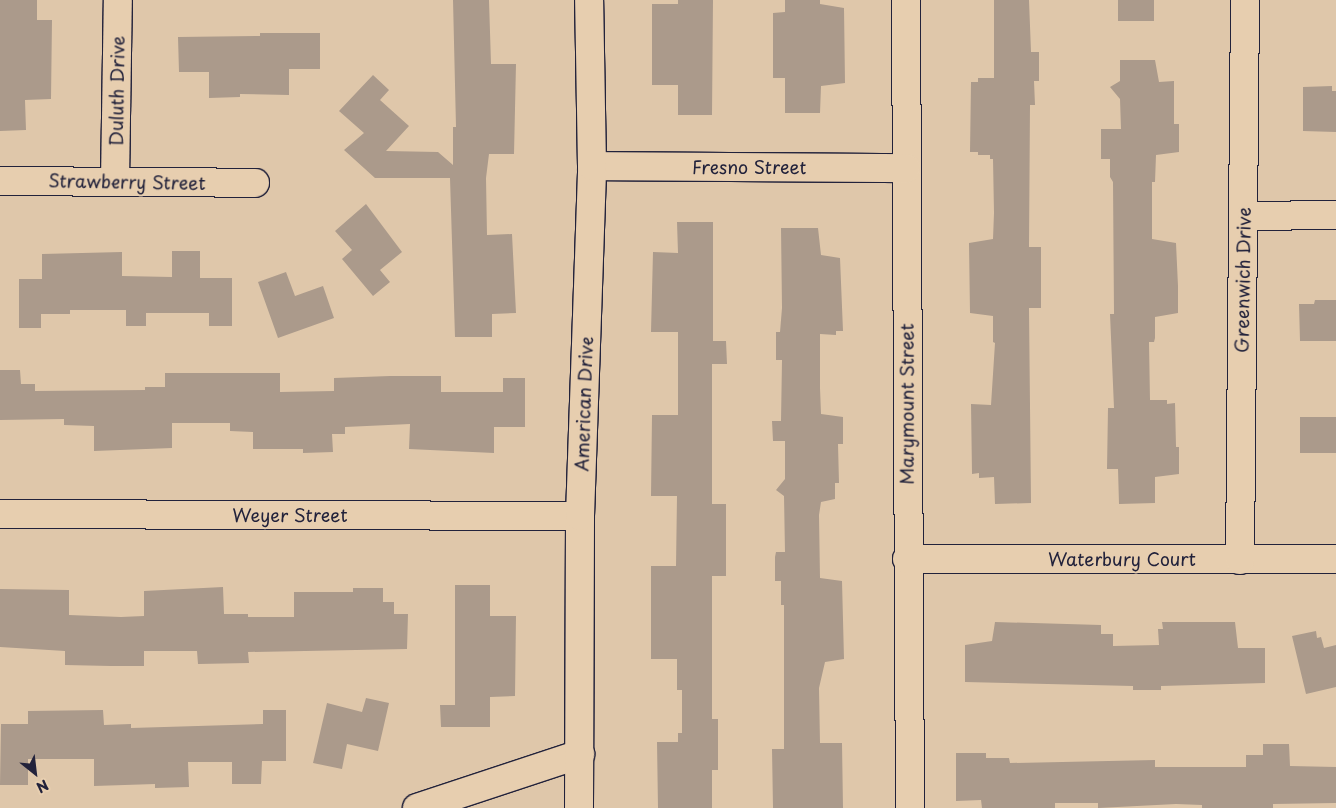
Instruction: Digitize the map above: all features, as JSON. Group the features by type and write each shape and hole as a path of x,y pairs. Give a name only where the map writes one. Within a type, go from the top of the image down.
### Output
{"street":[{"name":"Duluth Drive","path":"115,181 118,0"},
{"name":"American Drive","path":"579,808 580,516 592,166 589,0"},
{"name":"Marymount Street","path":"906,0 907,559 910,808"},
{"name":"Greenwich Drive","path":"1240,560 1245,0"},
{"name":"Fresno Street","path":"592,166 906,168"},
{"name":"Strawberry Street","path":"0,181 255,183"},
{"path":"1244,216 1336,215"},
{"name":"Weyer Street","path":"0,514 580,516"},
{"name":"Waterbury Court","path":"907,559 1336,559"},
{"path":"417,808 580,754"}],"building":[{"path":"0,0 37,0 37,20 52,20 51,99 25,100 26,130 0,131"},
{"path":"453,0 489,0 491,64 516,64 514,154 489,154 486,178 487,235 512,234 516,313 492,314 492,337 455,337 450,178 375,178 344,150 364,133 339,111 373,75 389,90 380,100 409,126 386,151 438,152 453,165 453,127 456,127"},
{"path":"678,0 713,0 712,115 678,115 678,85 652,85 652,4 678,4"},
{"path":"785,0 820,0 820,4 844,8 845,83 821,86 820,113 785,113 785,78 773,78 773,13 785,12"},
{"path":"994,0 1029,0 1031,52 1039,52 1039,81 1034,81 1035,105 1030,105 1029,247 1041,247 1041,308 1029,308 1031,503 995,504 994,477 979,478 979,473 972,474 971,404 991,405 995,343 993,342 993,316 970,313 969,243 993,239 994,213 993,159 990,159 990,155 978,155 978,152 970,152 971,82 978,82 978,78 994,78"},
{"path":"1118,0 1154,0 1154,21 1118,21"},
{"path":"260,33 320,33 320,69 289,69 289,95 240,94 240,97 209,98 209,72 179,72 178,37 260,36"},
{"path":"1120,60 1155,60 1159,82 1174,81 1174,124 1179,124 1179,152 1156,155 1155,182 1152,182 1152,239 1176,243 1178,286 1178,313 1155,317 1155,338 1154,342 1149,342 1150,400 1167,400 1167,404 1175,403 1176,447 1179,447 1179,474 1155,477 1155,503 1119,504 1118,469 1107,469 1108,408 1114,408 1110,314 1114,314 1113,182 1110,177 1110,159 1101,159 1101,129 1121,129 1120,99 1110,87 1120,81"},
{"path":"1332,86 1332,91 1336,91 1336,132 1303,131 1303,87"},
{"path":"366,204 402,252 380,270 390,282 373,296 342,259 352,250 335,231"},
{"path":"677,222 713,222 713,341 726,341 727,364 712,364 712,504 726,504 726,576 712,576 712,719 718,719 718,770 712,770 712,808 658,808 657,742 678,742 678,733 682,733 682,690 677,690 677,659 651,659 651,566 676,566 677,496 651,496 652,415 678,415 678,332 651,332 653,252 678,253"},
{"path":"781,228 818,228 821,255 840,258 843,331 836,331 836,335 820,334 820,388 821,414 843,417 843,444 838,444 839,483 835,483 835,499 821,502 819,515 820,578 842,581 844,659 825,662 819,688 820,743 842,743 843,808 773,808 772,749 784,749 784,605 781,605 781,581 775,581 775,557 776,552 785,552 784,496 776,490 785,479 785,441 773,441 772,421 781,421 782,360 776,360 776,332 780,332 782,308"},
{"path":"172,251 200,251 200,278 232,278 232,326 209,326 209,313 146,313 146,326 126,326 126,310 70,310 70,314 41,314 41,328 19,328 19,279 42,279 42,254 122,252 122,276 172,277"},
{"path":"286,272 295,296 323,286 334,318 278,338 258,282"},
{"path":"1315,300 1336,300 1336,341 1300,341 1299,304 1314,304"},
{"path":"0,370 20,370 21,384 35,384 35,391 145,390 145,387 165,387 165,373 280,373 280,392 334,391 334,378 441,376 441,392 503,392 503,378 525,378 525,427 494,427 494,453 409,449 410,424 345,427 345,434 332,434 333,452 303,453 303,449 253,449 253,432 230,431 230,423 172,423 172,448 94,451 94,426 64,425 64,419 0,420"},
{"path":"1300,417 1336,417 1336,453 1300,453"},
{"path":"455,585 490,585 490,616 516,616 515,696 490,697 490,727 441,727 440,705 455,705"},
{"path":"223,587 224,614 248,614 248,617 294,617 294,592 353,592 353,588 383,588 383,602 394,602 394,614 408,614 407,649 248,652 249,663 198,664 197,651 144,651 144,666 111,666 65,665 65,651 0,647 0,589 69,590 69,615 121,617 144,616 144,591"},
{"path":"995,622 1101,625 1101,634 1113,634 1113,646 1159,645 1158,629 1163,629 1162,622 1235,622 1238,648 1265,648 1265,683 1161,686 1161,690 1133,690 1133,686 965,682 965,645 992,641"},
{"path":"1316,631 1317,638 1321,637 1324,648 1336,645 1336,687 1306,694 1292,636"},
{"path":"366,698 389,703 378,751 347,744 342,769 313,763 327,703 362,712"},
{"path":"103,710 104,725 131,724 131,728 263,724 263,710 286,710 286,761 262,761 261,784 232,784 232,762 188,762 189,787 155,788 155,784 94,786 94,759 28,759 28,785 0,785 1,724 28,724 28,711"},
{"path":"1263,744 1289,744 1290,766 1336,767 1336,803 1273,804 1273,808 1202,808 1202,805 1176,804 1098,808 1098,803 1055,803 1055,808 982,808 981,800 956,801 956,753 986,753 986,758 1009,758 1010,763 1155,760 1155,767 1246,767 1246,755 1263,755"}]}
